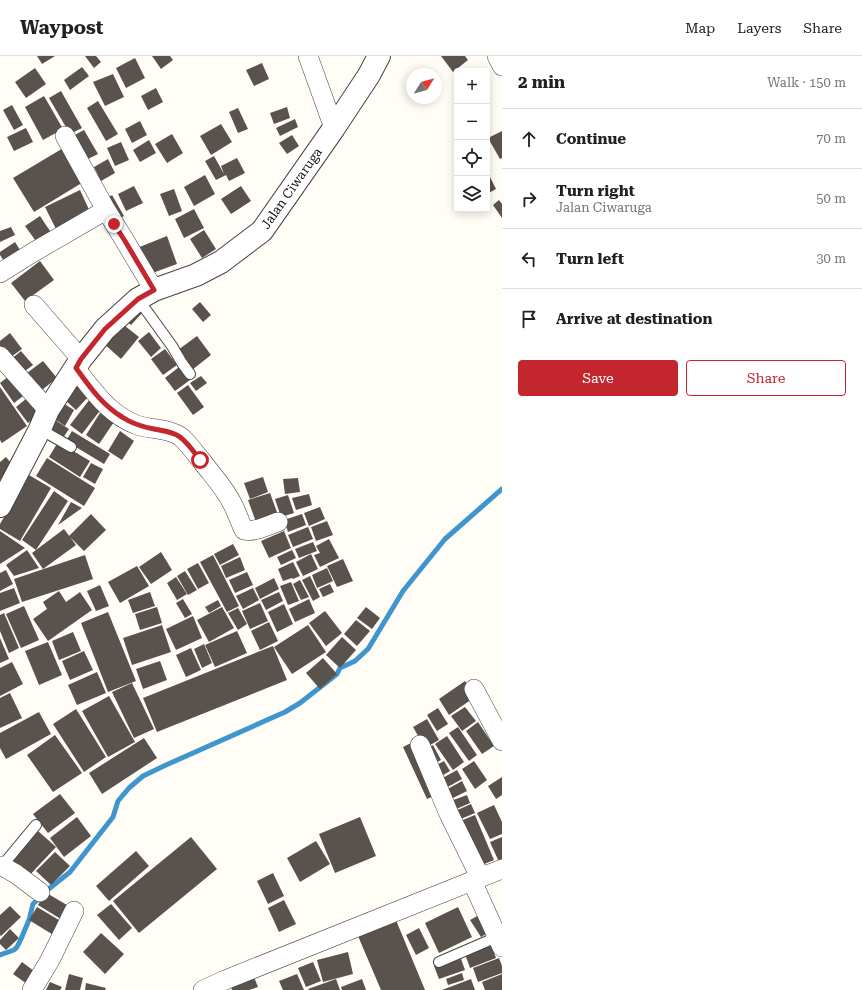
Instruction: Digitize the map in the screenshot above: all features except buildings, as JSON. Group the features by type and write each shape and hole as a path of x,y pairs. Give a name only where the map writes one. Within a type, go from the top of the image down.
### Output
{"street":[{"path":"308,56 334,128"},
{"name":"Jalan Ciwaruga","path":"0,506 44,419 78,364 105,329 146,294 196,275 221,262 262,231 334,128 369,75 379,56"},
{"path":"497,56 502,66"},
{"path":"65,136 125,241 146,294"},
{"path":"0,273 106,210"},
{"path":"34,304 78,364 100,400 110,410 137,425 170,432 180,436 188,444 225,490 244,530 253,530 278,522"},
{"path":"0,356 44,419"},
{"path":"474,689 502,741"},
{"path":"420,745 476,879 500,942"},
{"path":"1,866 16,874 40,892"},
{"path":"203,990 226,985 502,869"},
{"path":"32,990 50,960 74,911"}],"lane":[{"path":"146,294 172,346 190,374"},
{"path":"44,419 71,447"},
{"path":"1,866 36,826"},
{"path":"440,962 500,942"}],"waterway":[{"path":"0,955 14,950 17,947 29,920 33,904 45,892 70,872 113,817 118,801 129,788 143,776 285,712 300,703 337,674 340,668 355,661 368,649 403,591 445,539 502,489"}],"route":[{"path":"114,224 154,290 138,299 105,329 81,359 76,368 100,400 110,410 137,425 170,432 180,436 200,460"}]}
